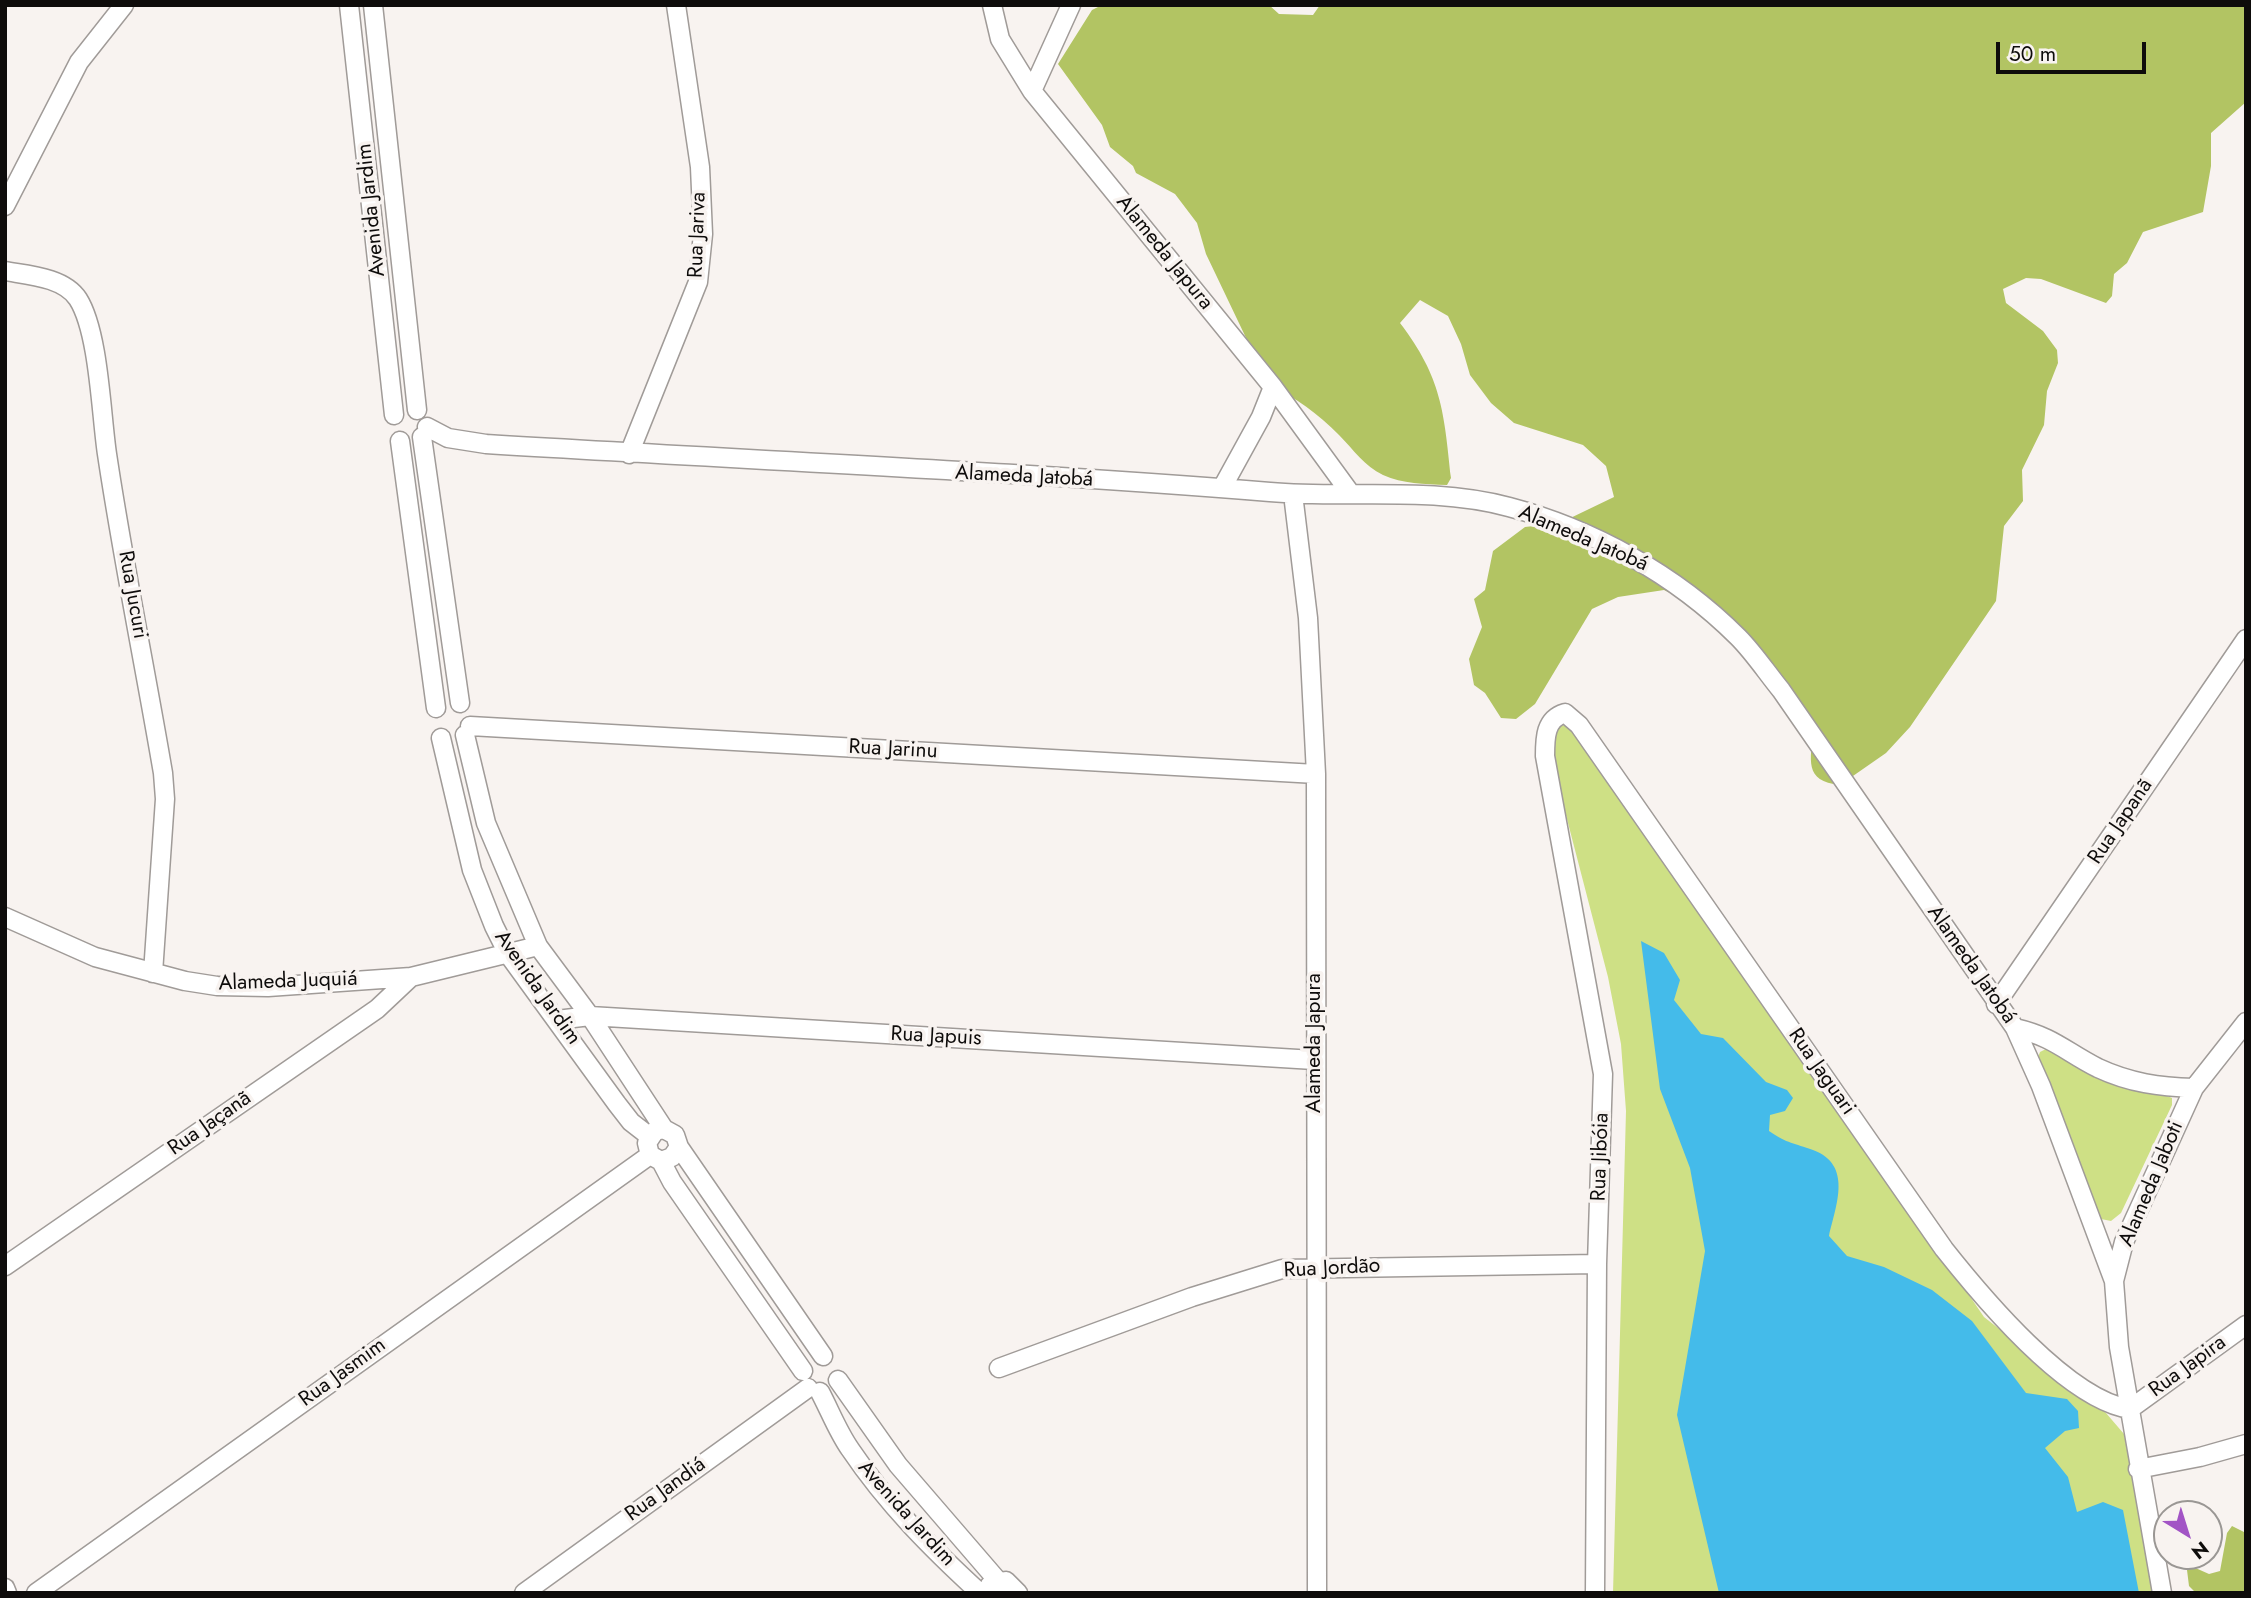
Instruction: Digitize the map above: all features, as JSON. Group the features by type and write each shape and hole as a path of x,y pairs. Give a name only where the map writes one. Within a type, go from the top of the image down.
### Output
{"street":[{"path":"5,206 20,171 79,62 124,5"},
{"name":"Avenida Jardim","path":"349,5 394,415"},
{"name":"Avenida Jardim","path":"373,5 418,410"},
{"name":"Rua Jariva","path":"629,454 698,282 703,234 700,167 676,5"},
{"name":"Alameda Japura","path":"992,5 1000,39 1032,90 1273,387 1351,494"},
{"path":"1032,90 1071,5"},
{"name":"Rua Jucuri","path":"5,271 48,280 68,289 77,298 92,339 108,456 163,773 165,799 153,973"},
{"path":"1222,488 1261,417 1273,387"},
{"path":"436,708 443,703 460,703 467,709 467,730 450,740 441,738 431,724 436,708 400,441 391,429 394,415 409,407 418,410 425,417 460,703"},
{"path":"400,441 416,442 425,432"},
{"name":"Alameda Jatobá","path":"425,432 486,444 629,454 1293,494 1444,495 1509,507 1575,531 1648,565 1692,597 1739,638 1781,690 2015,1028 2076,1173 2114,1280 2119,1347 2138,1469 2162,1593"},
{"name":"Alameda Japura","path":"1293,494 1308,618 1316,774 1314,1060 1317,1593"},
{"name":"Rua Japanã","path":"1996,1004 2246,639"},
{"name":"Rua Jaguari","path":"1548,728 1558,715 1565,713 1579,725 1944,1249 1990,1307 2022,1339 2088,1391 2112,1406 2130,1409"},
{"name":"Rua Jibóia","path":"1548,728 1545,756 1603,1074 1597,1264 1595,1593"},
{"name":"Avenida Jardim","path":"467,730 486,823 538,946 590,1016 672,1182 810,1384 848,1447 883,1494 926,1543 988,1589"},
{"name":"Rua Jarinu","path":"467,730 1316,774"},
{"name":"Avenida Jardim","path":"441,738 472,870 509,954 631,1122 656,1145"},
{"name":"Alameda Juquiá","path":"5,917 95,957 153,973 217,986 268,987 411,977 538,946"},
{"name":"Rua Jaçanã","path":"5,1266 377,1009 411,977"},
{"name":"Rua Japuis","path":"557,1020 590,1016 1314,1060"},
{"name":"Alameda Jaboti","path":"2114,1280 2124,1242 2194,1088 2246,1022"},
{"name":"Alameda Jaboti","path":"2015,1028 2040,1034 2096,1067 2131,1081 2158,1087 2194,1088"},
{"path":"656,1145 675,1135 679,1147 822,1356 836,1364 838,1380 828,1391 810,1384 810,1360 822,1356"},
{"name":"Rua Jasmim","path":"36,1593 656,1145"},
{"name":"Rua Jordão","path":"999,1368 1192,1297 1282,1269 1317,1266 1597,1264"},
{"name":"Rua Japira","path":"2130,1409 2246,1325"},
{"name":"Avenida Jardim","path":"838,1380 988,1589"},
{"name":"Rua Jandiá","path":"524,1593 810,1384"},
{"path":"2138,1469 2246,1444"},
{"path":"988,1589 1013,1585 1018,1593"}],"green space":[{"path":"1102,5 1269,5 1279,14 1313,15 1320,5 2246,5 2246,102 2211,133 2211,166 2203,212 2143,232 2127,263 2114,274 2112,296 2106,303 2041,279 2026,278 2003,289 2006,303 2043,331 2057,350 2058,363 2047,391 2044,425 2022,470 2023,501 2004,526 1996,601 1910,727 1886,753 1840,785 1828,783 1815,774 1811,760 1813,730 1703,609 1664,590 1618,597 1592,609 1535,704 1516,719 1501,718 1485,693 1474,685 1469,659 1482,627 1474,599 1485,590 1493,551 1525,527 1560,523 1614,497 1606,466 1583,445 1514,423 1491,403 1470,375 1461,344 1448,316 1420,300 1400,323 1425,361 1439,396 1451,478 1447,485 1406,482 1376,471 1315,413 1269,386 1206,254 1197,223 1175,194 1136,173 1133,166 1110,147 1102,125 1058,64 1092,10"},
{"path":"1569,725 1729,944 1984,1317 2106,1413 2124,1434 2155,1593 1613,1593 1626,1111 1621,1044 1608,977 1548,746 1558,726"},
{"path":"2048,1048 2172,1098 2172,1105 2121,1213 2111,1221 2101,1219 2094,1211 2036,1063 2040,1052"},
{"path":"2232,1526 2246,1533 2246,1593 2196,1593 2189,1586 2187,1570 2200,1570 2209,1574 2223,1570 2227,1533"}],"water":[{"path":"1641,941 1664,953 1680,980 1674,1000 1701,1034 1723,1038 1766,1082 1787,1090 1793,1098 1785,1111 1770,1115 1769,1131 1786,1141 1813,1150 1833,1165 1839,1187 1829,1236 1847,1256 1884,1267 1932,1290 1972,1321 2026,1393 2067,1399 2078,1411 2079,1428 2065,1431 2045,1448 2068,1477 2077,1512 2103,1502 2123,1510 2139,1593 1719,1593 1677,1415 1705,1251 1690,1168 1660,1089"}]}
